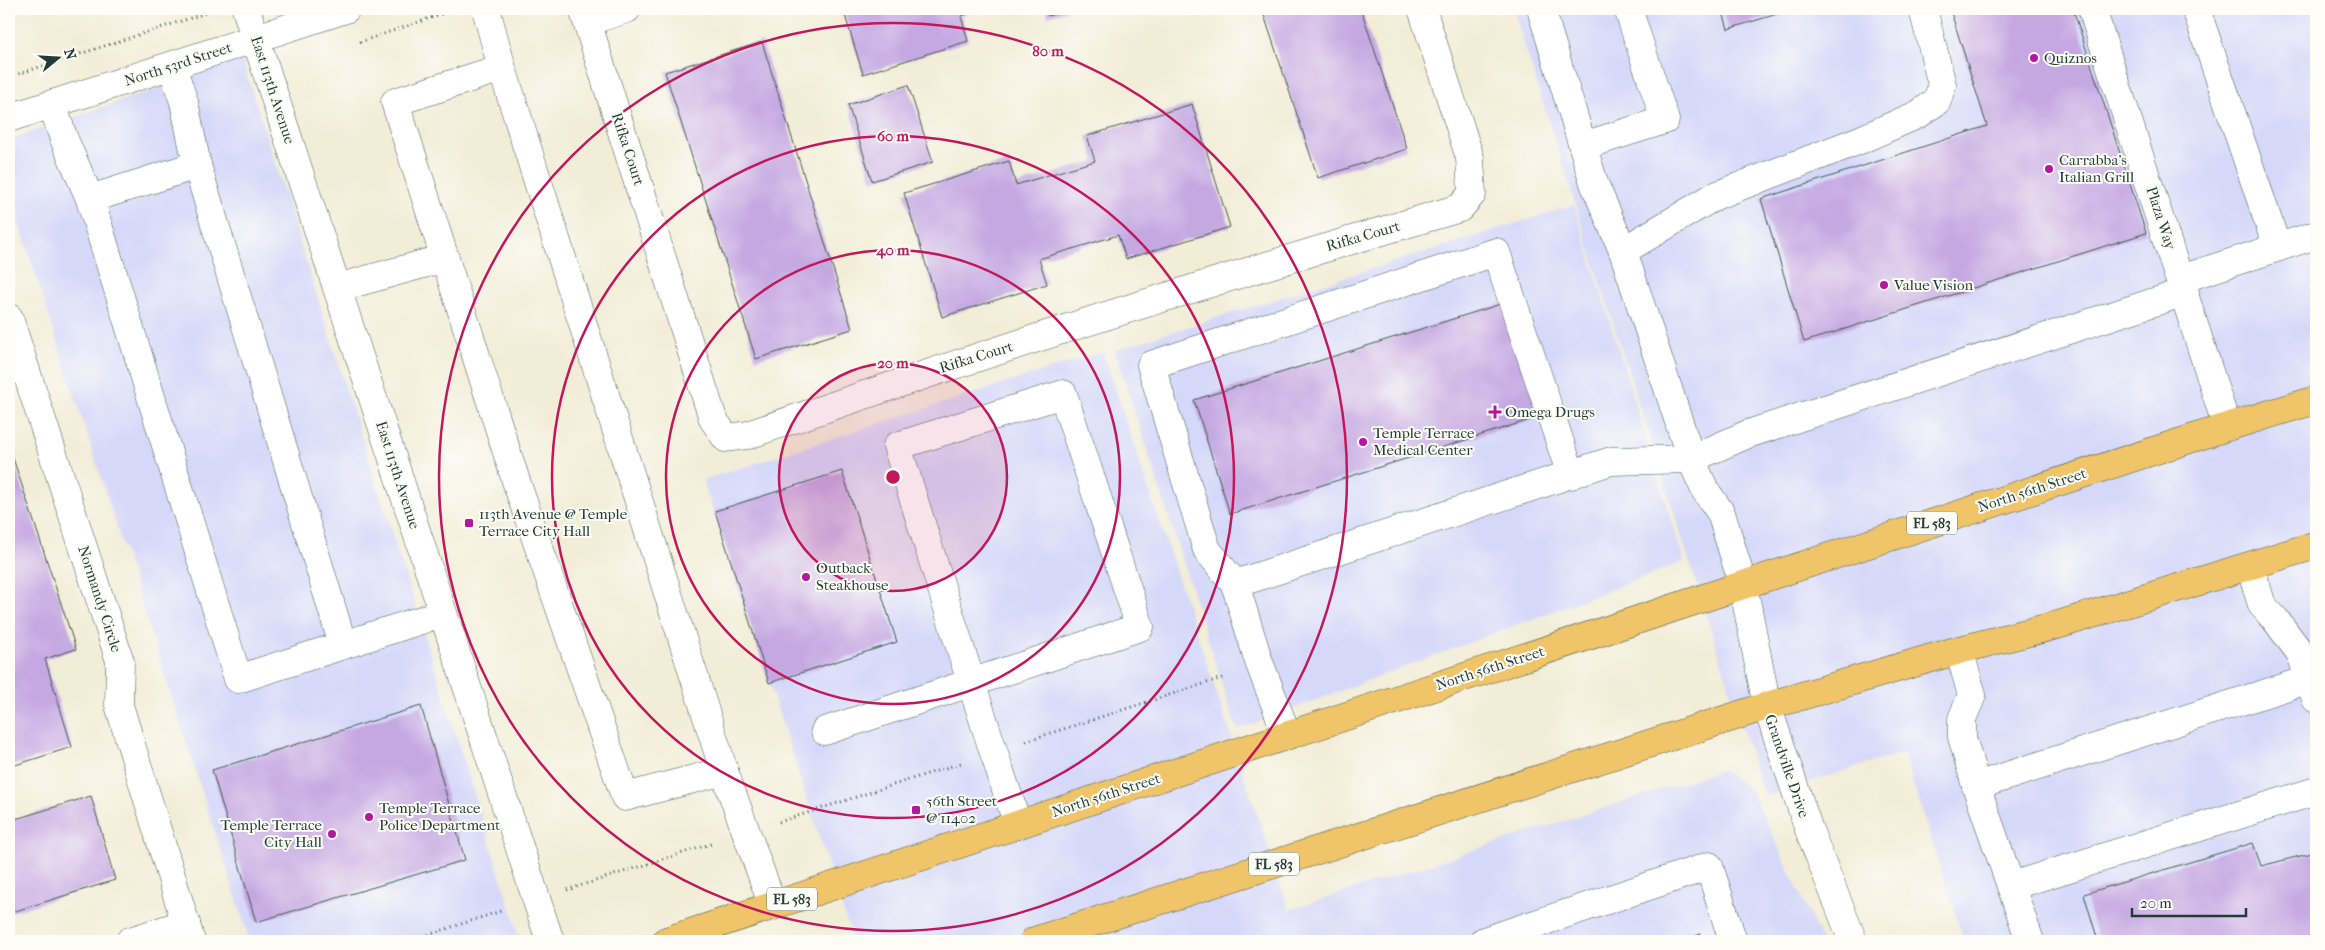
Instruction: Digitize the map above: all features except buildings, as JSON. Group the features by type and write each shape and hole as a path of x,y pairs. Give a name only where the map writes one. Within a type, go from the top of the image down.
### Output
{"main road":[{"name":"North 56th Street","path":"666,941 1744,585 2227,427 2316,400"},
{"name":"FL 583","path":"1034,941 1767,706 1959,650 2061,624 2316,545"}],"street":[{"name":"East 113th Avenue","path":"246,9 550,941"},
{"name":"North 53rd Street","path":"9,118 346,9"},
{"path":"486,9 502,68 724,771 748,832 773,906"},
{"path":"586,15 627,9"},
{"name":"Rifka Court","path":"586,15 713,418 726,438 748,435 913,377 1327,247 1460,208 1472,194 1470,158 1422,9"},
{"name":"Grandville Drive","path":"1541,9 1594,183 1623,251 1691,459 1706,490 1721,513 1744,585 1767,706 1809,830 1853,941"},
{"path":"1583,146 1665,120 1628,9"},
{"path":"1623,251 1715,196 1860,140 1919,114 1937,101 1942,85 1923,9"},
{"name":"Plaza Way","path":"2092,9 2183,285 2227,427"},
{"path":"2196,9 2277,247"},
{"path":"172,66 184,102 198,165 343,645"},
{"path":"502,68 395,102 518,484 625,797 724,771"},
{"path":"52,104 64,139 90,200 238,679 443,613"},
{"path":"90,200 198,165"},
{"path":"1235,584 1611,461 1691,459 1748,434 2183,285 2277,247 2316,235"},
{"path":"1287,735 1259,662 1235,584 1207,550 1151,365 1496,252 1571,475"},
{"path":"337,288 446,258"},
{"name":"Normandy Circle","path":"9,318 120,661 119,705 188,932"},
{"path":"825,731 971,683 1140,627 1063,394 897,446 971,683 993,752 1018,824"},
{"path":"1976,786 2313,689 2301,654 2275,618 2262,605 2250,566"},
{"path":"1959,650 1972,695 1962,719 1962,737 1976,786 2030,941"},
{"path":"2011,886 2316,791"},
{"path":"1484,941 1709,866 1733,941"},
{"path":"1080,941 1098,921"},
{"path":"130,941 188,932"}],"path":[{"path":"9,77 206,13 204,9"},
{"path":"357,43 459,9"},
{"path":"409,941 1225,677"}],"shaded area":[{"path":"1513,9 2316,9 2316,941 1964,941 1903,753 1764,796"},
{"path":"242,59 521,941 250,941 9,192 9,140"},
{"path":"1574,205 1684,562 1237,730 1115,350"},
{"path":"1103,352 1289,910 1722,770 1751,789 1822,941 853,941 703,480"}],"place":[{"name":"Quiznos","path":"2034,58"},
{"name":"Carrabba's Italian Grill","path":"2049,169"},
{"name":"Value Vision","path":"1884,285"},
{"name":"Omega Drugs","path":"1495,412"},
{"name":"Temple Terrace Medical Center","path":"1363,442"},
{"name":"113th Avenue @ Temple Terrace City Hall","path":"469,523"},
{"name":"Outback Steakhouse","path":"806,577"},
{"name":"56th Street @ 11402","path":"916,810"},
{"name":"Temple Terrace Police Department","path":"369,817"},
{"name":"Temple Terrace City Hall","path":"332,834"}]}
